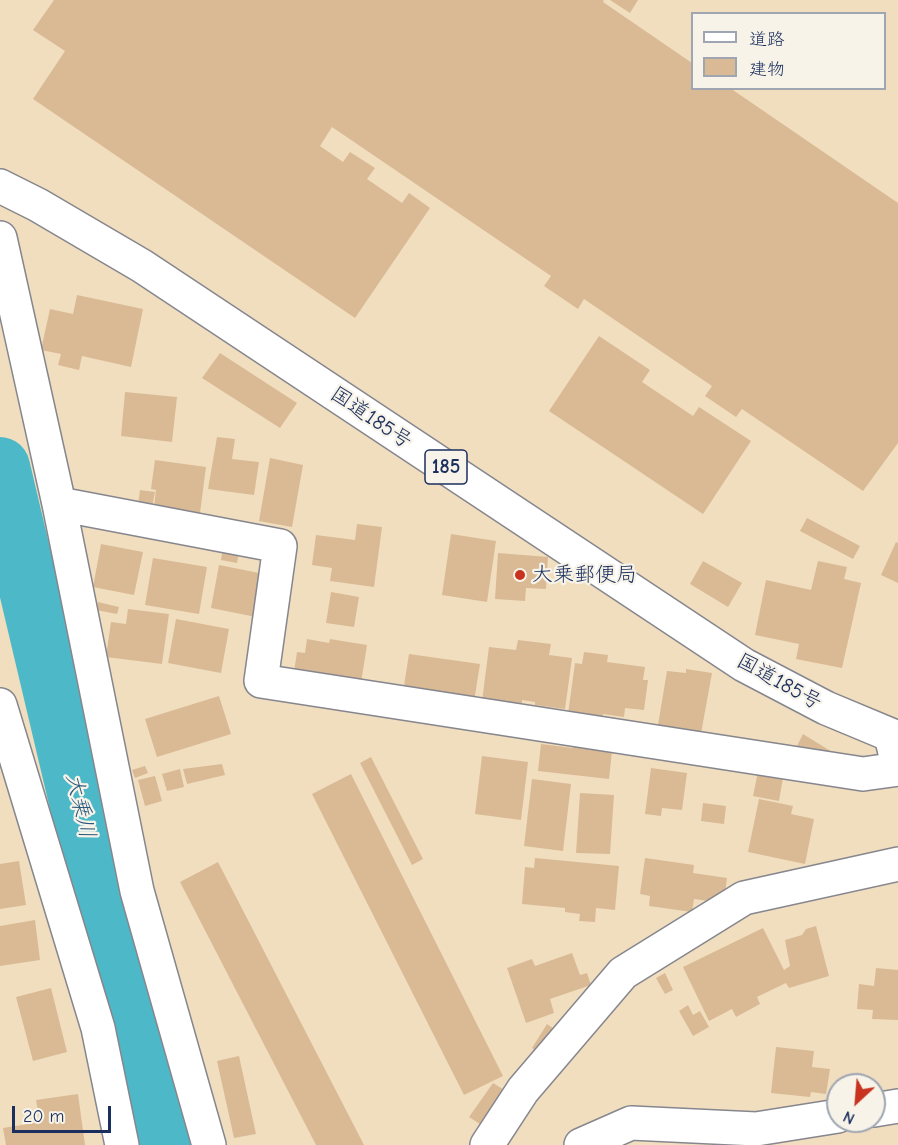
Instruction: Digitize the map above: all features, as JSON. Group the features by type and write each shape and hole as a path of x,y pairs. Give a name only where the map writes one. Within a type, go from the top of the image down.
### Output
{"main road":[{"name":"国道185号","path":"0,186 38,205 142,266 744,665 826,708 896,752"},
{"path":"0,238 58,504 137,891 209,1145"},
{"path":"58,504 280,546 261,681 863,774 896,752"},
{"path":"0,705 98,1028 122,1145"},
{"path":"487,1145 523,1090 623,973 744,898 898,864"},
{"path":"581,1145 631,1123 756,1129 826,1118"}],"building":[{"path":"54,0 604,0 603,2 691,62 691,90 733,90 898,203 898,443 863,491 742,409 736,417 705,396 712,386 584,299 578,309 544,286 551,276 332,127 320,146 343,162 350,152 375,168 367,179 402,203 409,193 430,208 355,318 33,99 65,51 33,30"},
{"path":"610,0 638,0 630,13"},
{"path":"77,295 143,309 131,367 82,356 79,370 58,365 61,354 41,350 50,309 73,314"},
{"path":"599,336 650,370 642,382 693,416 699,407 751,441 703,514 549,411"},
{"path":"220,353 297,403 280,428 202,378"},
{"path":"125,392 177,397 172,442 121,436"},
{"path":"217,437 235,439 232,459 259,462 254,495 208,489"},
{"path":"270,458 303,465 292,527 259,521"},
{"path":"155,460 206,467 200,513 154,507 156,490 151,489"},
{"path":"140,490 155,492 152,507 138,505"},
{"path":"807,518 860,546 853,559 800,531"},
{"path":"357,524 382,527 374,587 330,581 332,568 312,565 316,535 355,540"},
{"path":"451,534 496,541 487,602 442,595"},
{"path":"896,542 898,543 898,583 881,575"},
{"path":"101,544 143,552 134,595 93,587"},
{"path":"223,548 239,551 237,563 221,560"},
{"path":"498,553 548,557 546,589 526,588 525,601 495,599"},
{"path":"153,558 207,567 199,614 145,605"},
{"path":"703,561 742,583 728,607 690,584"},
{"path":"818,561 847,567 844,579 861,583 842,668 796,659 799,644 755,635 766,580 811,590"},
{"path":"219,565 264,574 256,617 211,608"},
{"path":"331,592 359,597 354,627 326,623"},
{"path":"98,602 119,607 117,614 96,610"},
{"path":"128,609 169,614 162,664 106,657 111,622 126,624"},
{"path":"176,619 229,629 221,673 168,663"},
{"path":"307,639 329,643 330,639 367,645 360,689 293,679 297,652 305,653"},
{"path":"518,640 551,644 549,655 572,658 565,709 535,705 535,702 522,700 522,705 482,701 489,647 516,650"},
{"path":"584,652 608,655 607,662 645,667 643,680 648,680 644,710 625,708 624,717 603,714 601,725 567,721 575,663 582,664"},
{"path":"409,654 480,664 474,702 403,692"},
{"path":"686,669 712,673 700,739 657,731 667,671 686,673"},
{"path":"219,696 231,734 157,757 145,719"},
{"path":"803,734 837,755 793,754"},
{"path":"574,741 612,751 609,779 538,771 541,744 573,748"},
{"path":"482,756 528,762 521,820 475,814"},
{"path":"371,757 423,859 412,865 360,763"},
{"path":"222,764 225,775 187,784 183,769"},
{"path":"145,766 148,773 135,778 132,770"},
{"path":"759,767 784,772 779,801 753,796"},
{"path":"651,768 687,773 682,810 662,808 661,816 645,814"},
{"path":"180,769 184,787 167,791 162,774"},
{"path":"351,774 503,1076 464,1095 312,794"},
{"path":"155,776 162,801 145,806 138,780"},
{"path":"532,779 571,784 563,851 524,846"},
{"path":"580,793 614,795 610,854 576,853"},
{"path":"759,799 793,806 791,814 814,819 805,864 748,852"},
{"path":"703,803 726,806 724,824 701,821"},
{"path":"535,858 619,866 615,910 596,908 595,922 579,921 580,914 565,912 565,908 522,904 525,867 534,868"},
{"path":"645,858 694,865 693,873 727,878 724,903 694,899 692,912 649,906 650,896 640,894"},
{"path":"19,861 26,905 0,909 0,864"},
{"path":"218,862 364,1145 316,1145 180,882"},
{"path":"35,920 40,960 0,966 0,926"},
{"path":"816,926 829,976 789,988 786,983 757,997 760,1004 736,1017 732,1009 709,1021 683,967 763,928 784,970 790,966 785,940 802,935 806,929"},
{"path":"572,953 580,975 587,973 591,985 550,999 554,1013 526,1023 507,968 532,959 535,966"},
{"path":"876,968 898,970 898,1020 872,1019 873,1010 857,1009 859,984 874,986"},
{"path":"665,973 673,990 665,994 656,978"},
{"path":"51,988 67,1052 33,1061 16,997"},
{"path":"688,1005 693,1015 700,1011 709,1027 693,1036 679,1011"},
{"path":"547,1024 554,1029 539,1054 532,1048"},
{"path":"776,1047 814,1051 812,1067 830,1069 829,1073 826,1073 826,1094 811,1092 810,1097 771,1093"},
{"path":"239,1056 256,1134 234,1138 217,1061"},
{"path":"493,1083 506,1091 483,1126 469,1117"},
{"path":"78,1094 85,1145 6,1145 3,1128 40,1122 36,1100"}],"waterway":[{"name":"大乗川","path":"0,467 135,1038 164,1145"}],"place":[{"name":"大乗郵便局","path":"520,575"}]}
